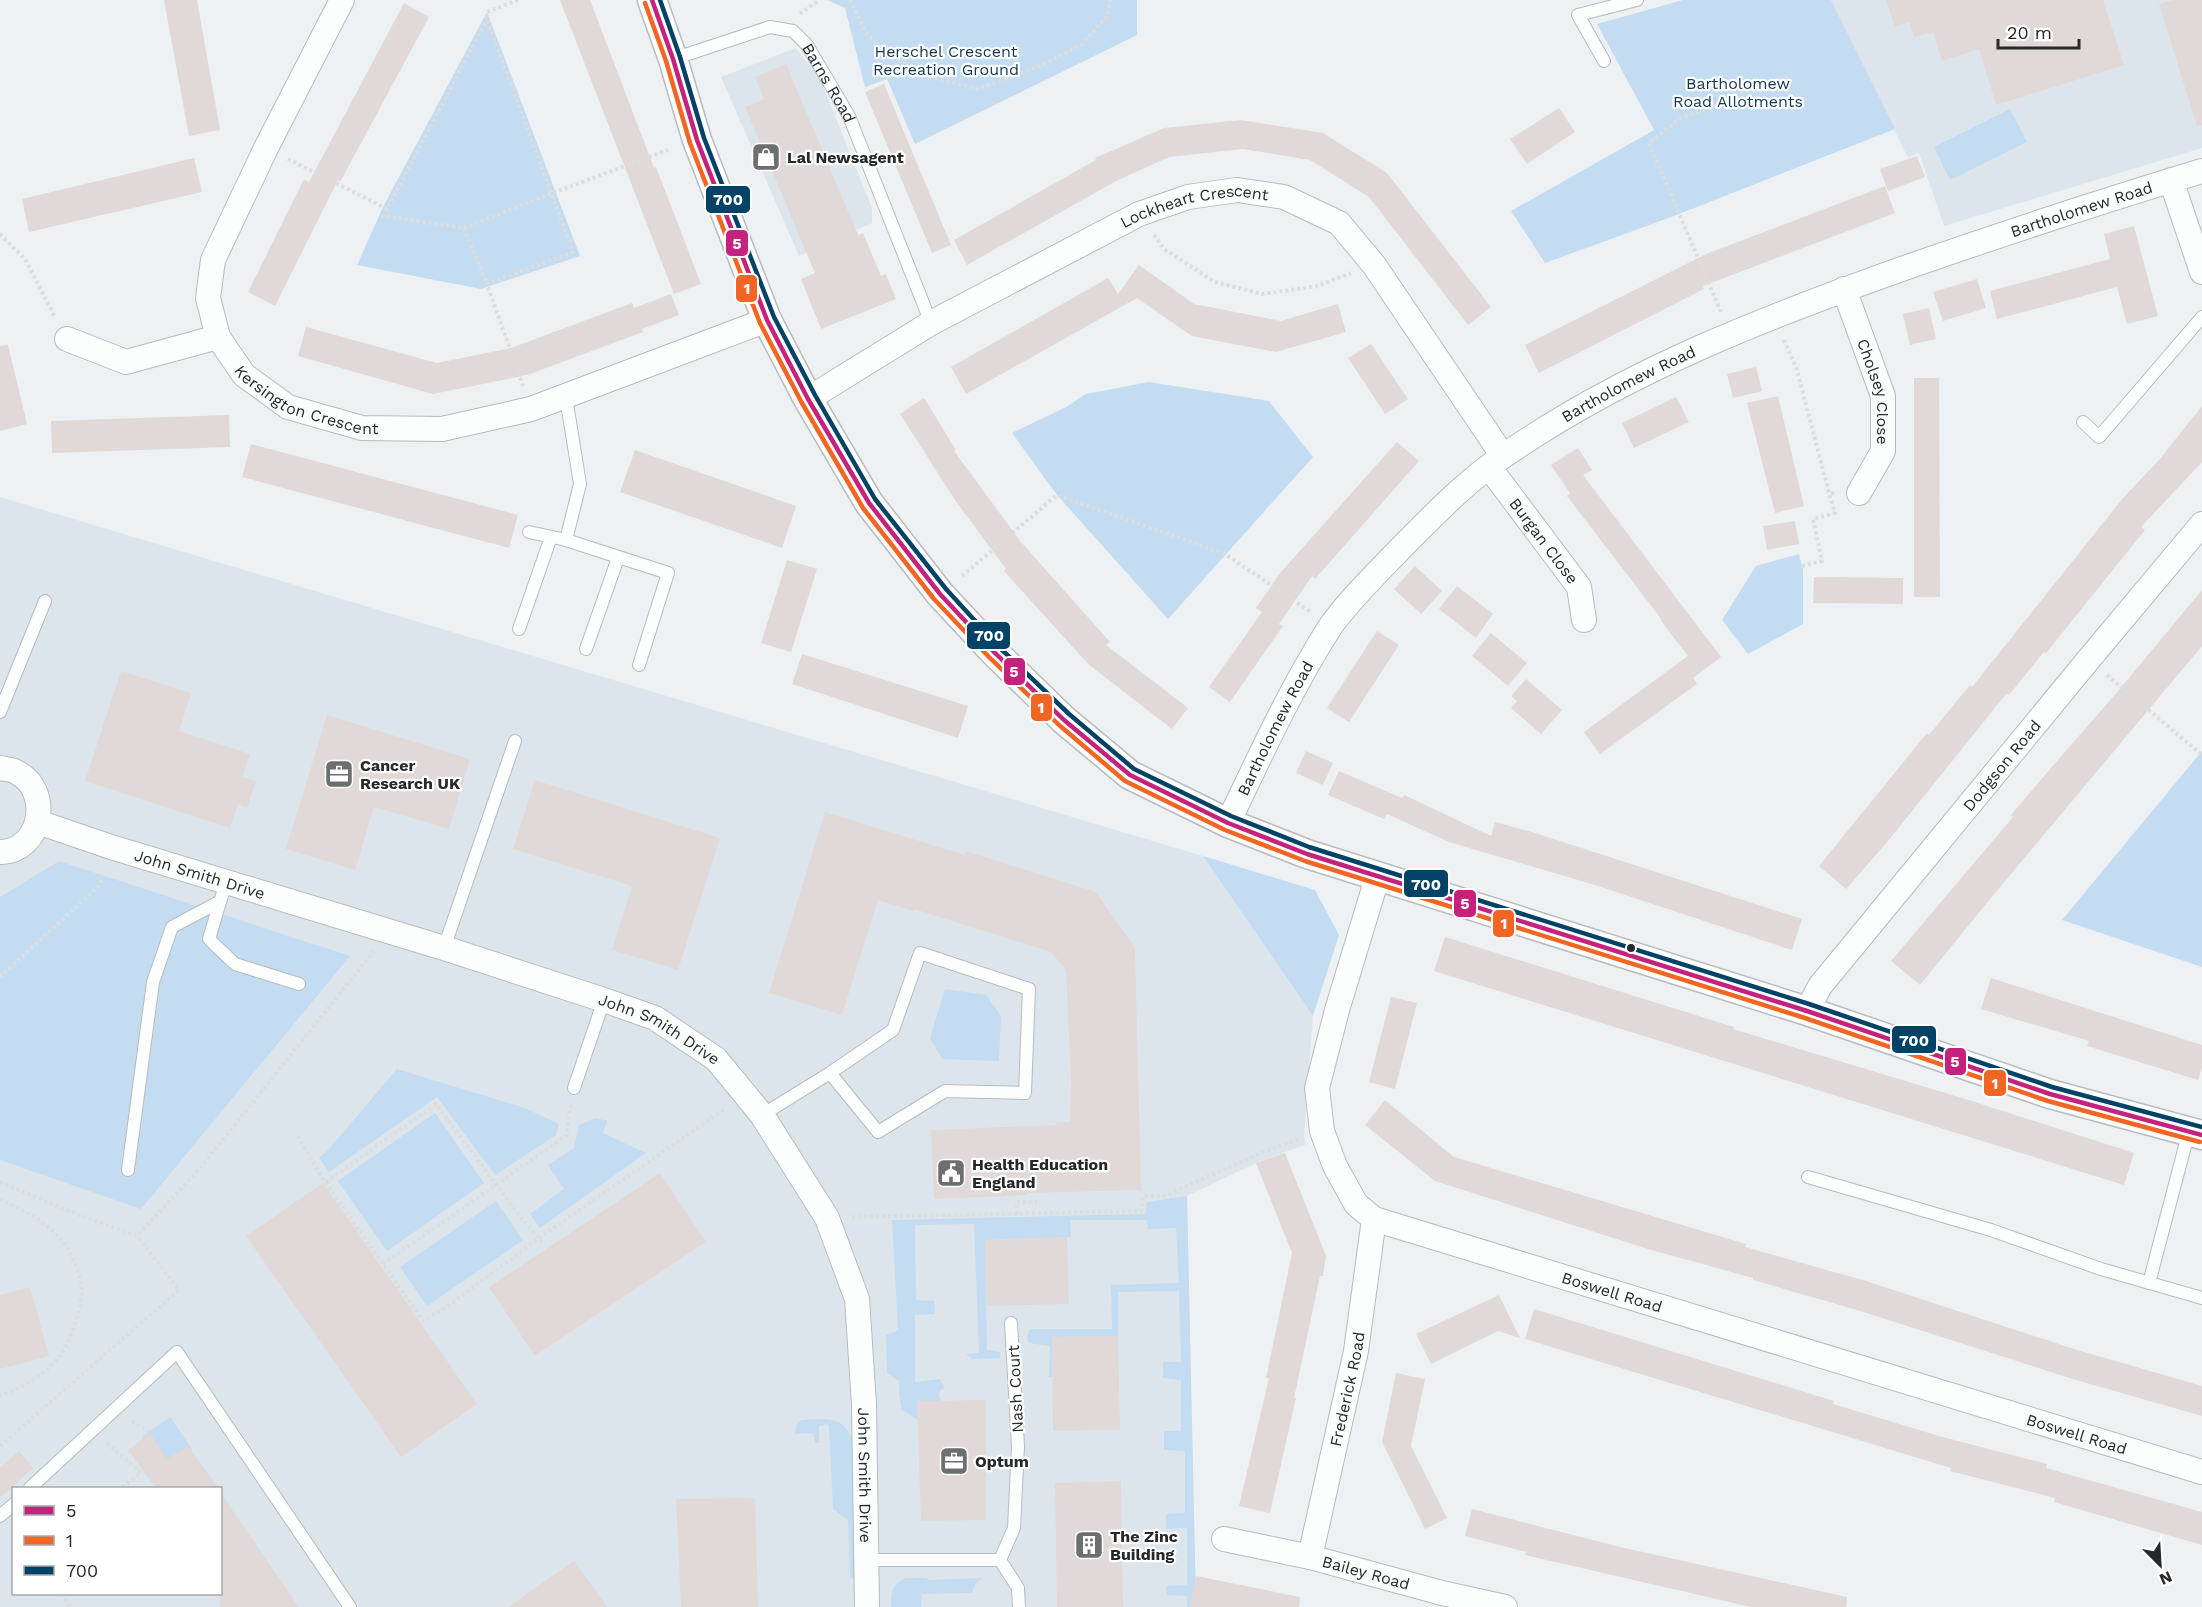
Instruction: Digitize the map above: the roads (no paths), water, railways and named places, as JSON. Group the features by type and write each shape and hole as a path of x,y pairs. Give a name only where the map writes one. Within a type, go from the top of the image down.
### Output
{"street":[{"name":"Kersington Crescent","path":"342,0 266,148 213,260 208,298 218,337 244,375 288,406 362,428 442,429 531,409 767,320"},
{"path":"652,0 673,59 697,140 767,320 808,399 869,503 940,594 994,652 1064,720 1130,775 1185,804 1306,854 1807,1011 2050,1094 2195,1133"},
{"name":"Bartholomew Road","path":"1228,823 1270,733 1331,626 1414,535 1496,461 1603,393 1730,335 1844,289 2031,224 2202,171"},
{"path":"2171,180 2202,272"},
{"name":"Lockheart Crescent","path":"808,399 931,323 1139,214 1188,197 1237,190 1284,197 1339,223 1374,265 1496,461"},
{"name":"Cholsey Close","path":"1844,289 1883,396 1883,451 1859,493"},
{"path":"67,339 126,362 218,337"},
{"name":"Burgan Close","path":"1496,461 1579,587 1584,620"},
{"name":"Dodgson Road","path":"1807,1011 1820,986 2088,659 2202,524"},
{"path":"0,768 14,771 27,779 36,791 40,805 38,822 31,836 21,846 0,852"},
{"name":"John Smith Drive","path":"38,822 111,847 222,892 386,930 604,999 655,1018 716,1059 762,1115 827,1218 857,1299 864,1404 867,1607"},
{"name":"Boswell Road","path":"1378,875 1337,1010 1317,1088 1322,1131 1335,1166 1356,1204 1374,1219 2202,1472"},
{"name":"Frederick Road","path":"1310,1557 1356,1351 1374,1219"},
{"name":"Bailey Road","path":"1224,1539 1310,1557 1440,1600 1506,1607"}],"lane":[{"path":"1604,61 1578,15 1637,0"},
{"name":"Barns Road","path":"673,59 770,27 793,31 807,45 849,116 931,323"},
{"path":"2083,423 2099,437 2202,316"},
{"path":"566,397 580,484 566,540"},
{"path":"529,532 566,540 668,573 639,665"},
{"path":"519,630 551,537"},
{"path":"586,649 618,558"},
{"path":"0,712 45,601"},
{"path":"444,948 515,741"},
{"path":"222,892 209,939 235,964 299,984"},
{"path":"129,1170 153,982 172,927 222,892"},
{"path":"762,1115 893,1030 920,953 1029,989 1025,1093 945,1092 878,1132 830,1073"},
{"path":"574,1088 604,999"},
{"path":"2149,1283 2195,1133"},
{"path":"1808,1178 1991,1230 2101,1269 2202,1298"},
{"name":"Nash Court","path":"1000,1560 1014,1528 1018,1458 1011,1323"},
{"path":"31,1487 177,1352 350,1607"},
{"path":"0,1516 12,1506"},
{"path":"866,1560 1000,1560 1018,1588 1019,1607"}],"place":[{"name":"Lal Newsagent","path":"766,157"},
{"name":"Cancer Research UK","path":"339,774"},
{"name":"Health Education England","path":"951,1173"},
{"name":"Optum","path":"954,1461"},
{"name":"The Zinc Building","path":"1089,1545"}],"park label":[{"name":"Herschel Crescent Recreation Ground","path":"946,60"},
{"name":"Bartholomew Road Allotments","path":"1738,92"}]}
